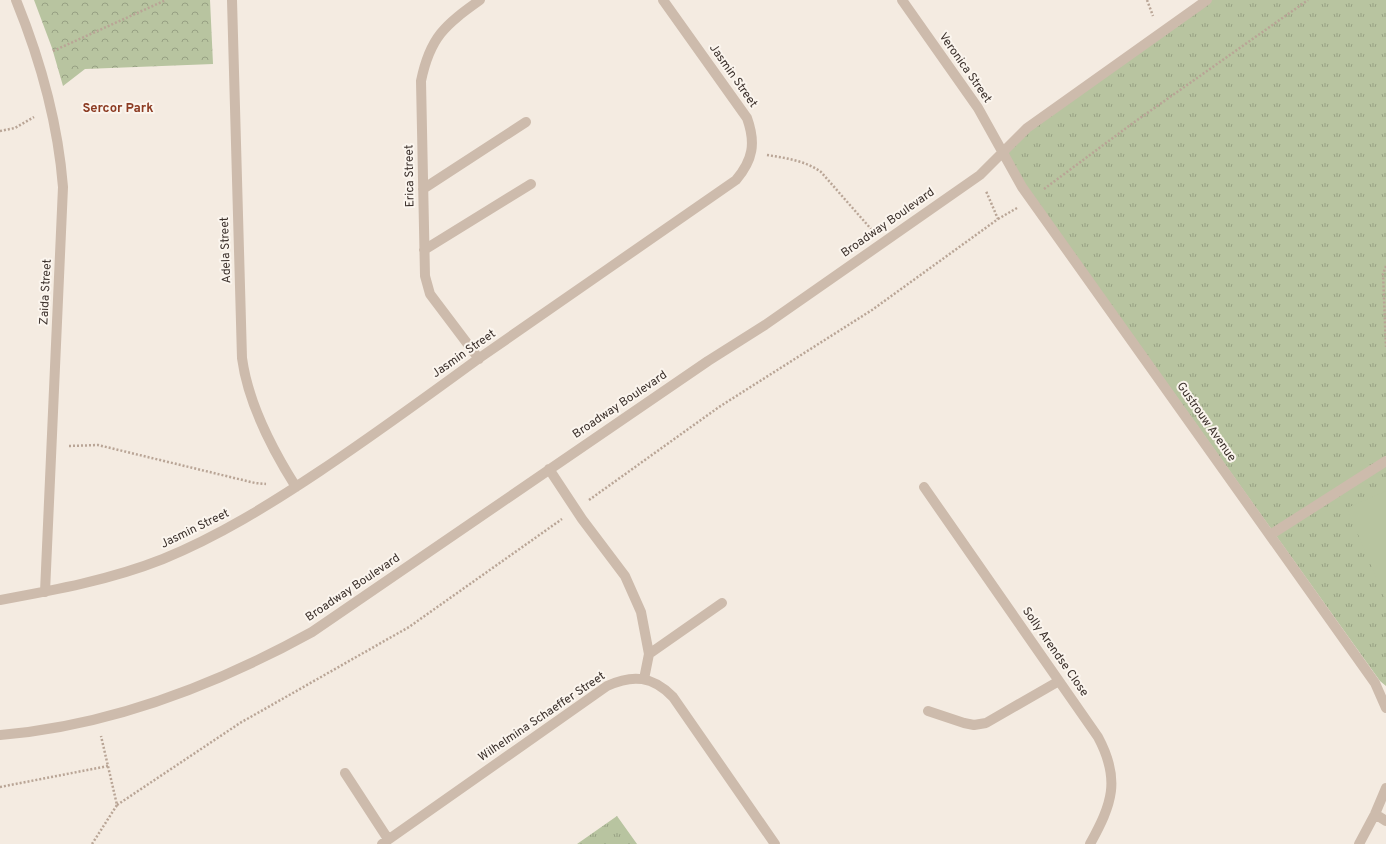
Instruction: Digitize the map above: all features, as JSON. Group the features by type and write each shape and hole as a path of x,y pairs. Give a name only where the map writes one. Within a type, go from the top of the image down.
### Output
{"street":[{"name":"Zaida Street","path":"16,0 38,58 51,109 61,164 63,187 45,592"},
{"name":"Adela Street","path":"232,0 242,358 244,377 250,397 279,460 296,487"},
{"name":"Erica Street","path":"479,359 430,294 425,276 420,81 430,49 440,33 453,19 480,0"},
{"name":"Jasmin Street","path":"0,600 87,584 124,573 196,545 231,527 296,487 369,438 479,359 736,180 749,162 751,151 752,134 747,118 663,0"},
{"name":"Veronica Street","path":"902,0 978,108 1003,152"},
{"name":"Broadway Boulevard","path":"0,735 64,725 96,718 128,710 195,688 283,648 312,632 708,360 765,325 980,174 1027,128 1207,0"},
{"path":"423,189 526,122"},
{"name":"Gustrouw Avenue","path":"1003,152 1022,187 1375,683 1386,708"},
{"path":"424,250 531,184"},
{"path":"1270,535 1386,461"},
{"path":"549,469 582,519 625,576 641,612 649,654 644,679"},
{"name":"Solly Arendse Close","path":"924,487 1060,681 1098,737 1105,750 1112,777 1111,792 1103,820 1090,844"},
{"path":"649,654 722,603"},
{"name":"Wilhelmina Schaeffer Street","path":"385,842 607,686 619,680 632,678 644,679 655,683 665,689 673,697 775,844"},
{"path":"928,711 969,724 974,725 986,723 1060,681"},
{"path":"345,773 385,842"},
{"path":"1359,844 1375,814 1386,788"},
{"path":"1375,814 1386,821"}],"path":[{"path":"38,58 166,0"},
{"path":"998,219 1032,199 1133,123 1308,0"},
{"path":"0,131 15,128 51,109"},
{"path":"751,151 792,159 812,165 821,172 882,242"},
{"path":"1386,266 1383,274 1386,347"},
{"path":"52,446 98,445 254,483 296,487"},
{"path":"92,844 117,805 96,718"},
{"path":"0,787 108,766"}],"green space":[{"path":"34,0 210,0 213,64 85,69 63,86 52,48"},
{"path":"1208,0 1386,0 1386,686 1380,681 1003,154 1028,128"},
{"path":"1386,491 1386,601 1347,508"},
{"path":"617,816 637,844 577,844"}],"district":[{"name":"Sercor Park","path":"118,109"}]}
